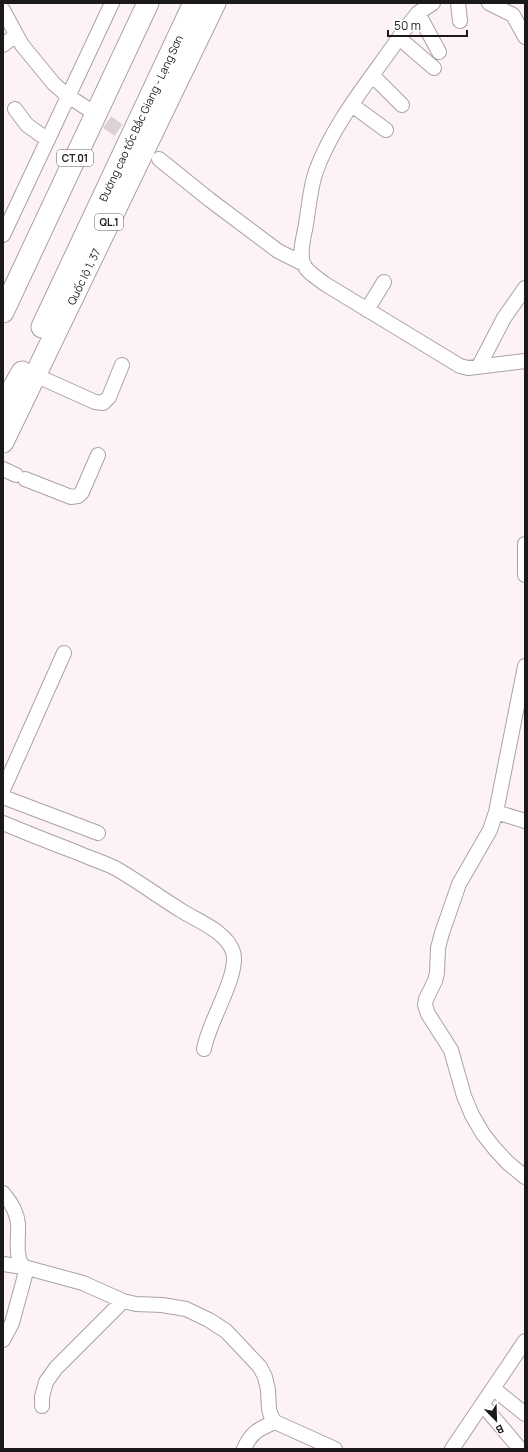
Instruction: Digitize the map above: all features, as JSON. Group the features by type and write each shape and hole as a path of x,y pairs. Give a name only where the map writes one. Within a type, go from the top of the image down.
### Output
{"highway":[{"name":"CT.01","path":"3,312 148,3"},
{"name":"Đường cao tốc Bắc Giang - Lạng Sơn","path":"3,406 16,384 194,3"},
{"name":"Quốc lộ 1, 37","path":"3,442 215,3"}],"street":[{"path":"3,235 112,3"},
{"path":"433,3 418,13 372,76 334,133 316,172 310,197 301,252 304,264 310,272 325,284 460,366 468,368 525,361"},
{"path":"458,3 460,21"},
{"path":"489,3 512,15 525,37"},
{"path":"3,10 16,35 28,53 54,84 68,96 88,109"},
{"path":"418,13 439,52"},
{"path":"3,45 16,35"},
{"path":"399,38 434,68"},
{"path":"372,76 402,105"},
{"path":"352,105 386,130"},
{"path":"15,109 24,123 48,140"},
{"path":"159,159 210,200 278,251 304,264"},
{"path":"367,310 384,282"},
{"path":"479,366 504,318 525,288"},
{"path":"35,375 95,402 103,403 109,397 122,365"},
{"path":"3,469 71,497 78,496 82,492 98,455"},
{"path":"525,544 525,575"},
{"path":"3,790 64,653"},
{"path":"525,666 496,812 490,830 457,891 438,948 437,973 435,981 426,999 425,1005 428,1014 451,1050 464,1096 472,1115 483,1134 508,1163 525,1177"},
{"path":"3,797 98,833"},
{"path":"496,812 525,821"},
{"path":"3,823 114,868 204,924 227,941 233,952 234,963 231,978 214,1018 204,1050"},
{"path":"3,1193 15,1211 18,1224 19,1258 21,1264 26,1267"},
{"path":"3,1264 26,1267 83,1283 123,1302 162,1305 186,1309 209,1320 226,1331 260,1367 265,1377 268,1390 269,1409 275,1422 335,1449"},
{"path":"3,1340 12,1322 26,1267"},
{"path":"42,1406 42,1397 46,1382 56,1368 123,1302"},
{"path":"452,1449 525,1341"},
{"path":"494,1389 525,1414"},
{"path":"483,1404 520,1449"},
{"path":"244,1449 250,1435 275,1422"}],"tunnel":[{"path":"90,110 159,159"}]}
